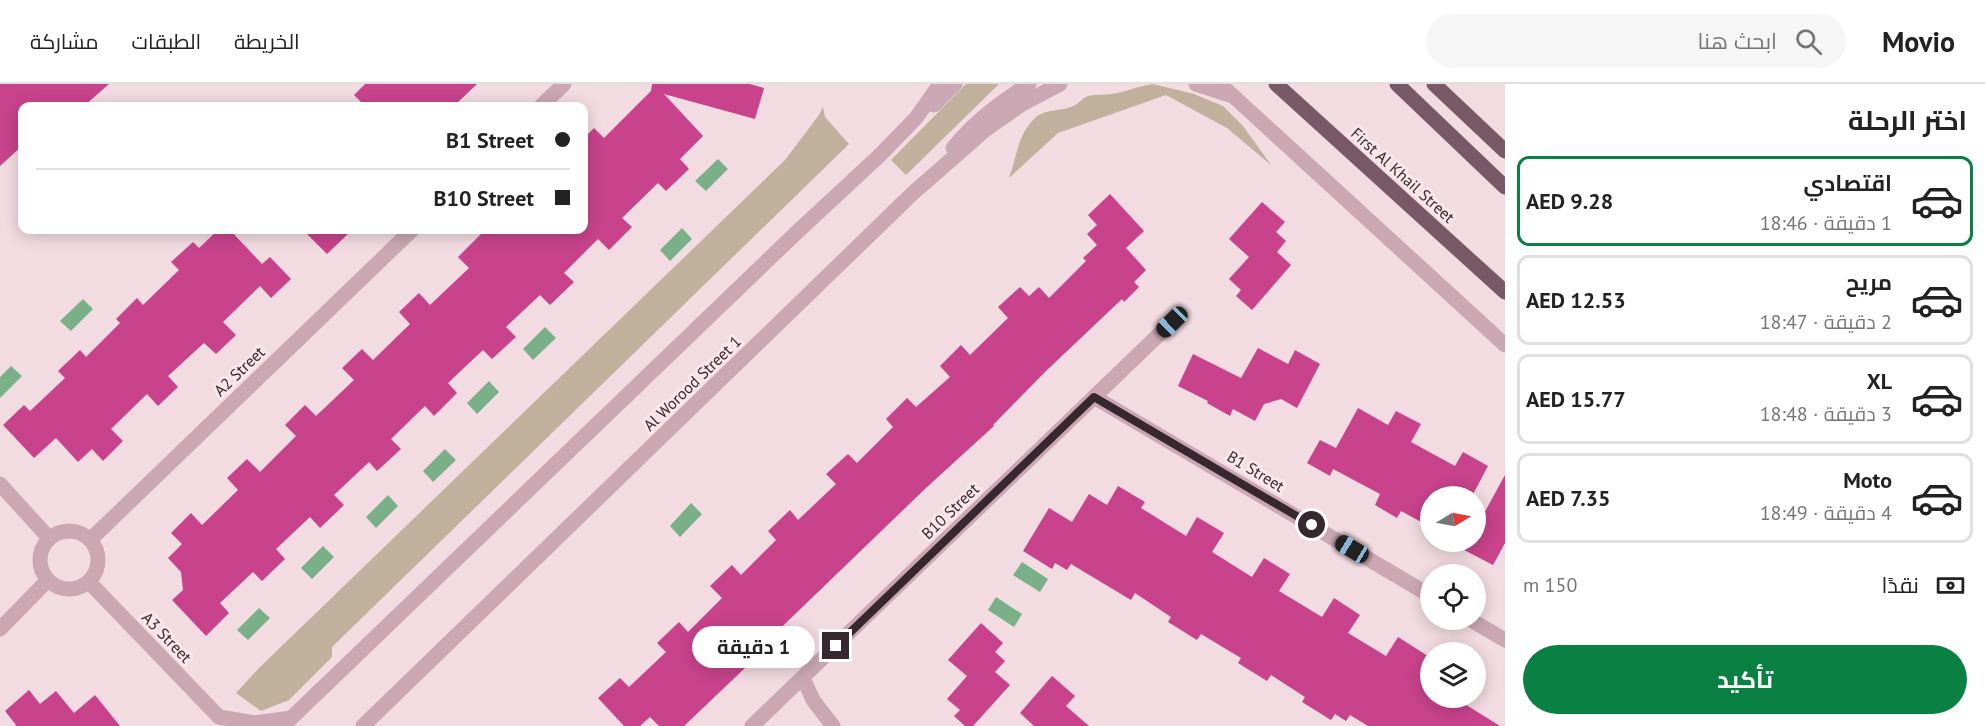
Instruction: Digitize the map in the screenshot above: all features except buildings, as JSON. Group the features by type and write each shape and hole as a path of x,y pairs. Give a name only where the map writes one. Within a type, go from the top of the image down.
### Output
{"main road":[{"name":"First Al Khail Street","path":"1276,84 1505,292"},
{"path":"1396,84 1505,187"},
{"path":"1434,84 1505,151"}],"street":[{"path":"545,102 564,84"},
{"path":"916,118 940,84"},
{"path":"287,722 916,118 956,84"},
{"path":"938,170 963,136 978,121 1029,84"},
{"name":"Al Worood Street 1","path":"363,726 938,170 1022,104 1060,84"},
{"path":"1196,84 1233,96"},
{"path":"1220,84 1505,345"},
{"name":"A2 Street","path":"91,540 408,234"},
{"name":"B10 Street","path":"752,726 1172,322"},
{"name":"B1 Street","path":"1094,397 1420,590"},
{"path":"0,484 49,538"},
{"path":"71,530 82,533 91,540 97,549 99,561 96,572 89,582 79,588 68,589 56,586 48,580 41,570 40,558 42,547 49,538 59,532 71,530"},
{"path":"0,629 48,580"},
{"name":"A3 Street","path":"89,582 220,722 287,722"},
{"path":"1486,629 1505,640"},
{"path":"803,678 813,700 833,726"}],"shaded area":[{"path":"966,84 999,84 906,175 891,160"},
{"path":"1153,84 1194,94 1223,106 1243,126 1271,165 1227,128 1166,95 1058,133 1009,178 1024,132 1038,116 1073,106 1088,96 1117,93"},
{"path":"823,107 825,117 849,144 332,647 332,657 289,700 261,711 236,693 259,668 785,160"},
{"path":"718,159 728,169 706,191 695,181"},
{"path":"682,228 692,239 670,261 660,250"},
{"path":"83,299 93,309 71,331 60,321"},
{"path":"545,327 556,338 533,360 523,349"},
{"path":"11,366 22,376 0,398 0,377"},
{"path":"489,381 499,392 477,414 467,403"},
{"path":"445,449 456,460 433,482 423,471"},
{"path":"388,495 398,506 376,528 366,517"},
{"path":"691,503 702,514 680,537 670,526"},
{"path":"323,546 334,557 312,579 301,568"},
{"path":"1022,562 1048,579 1040,592 1013,575"},
{"path":"996,597 1022,614 1014,627 988,610"},
{"path":"259,608 270,618 248,640 237,630"}],"route":[{"path":"836,646 1094,397 1312,525"}]}
